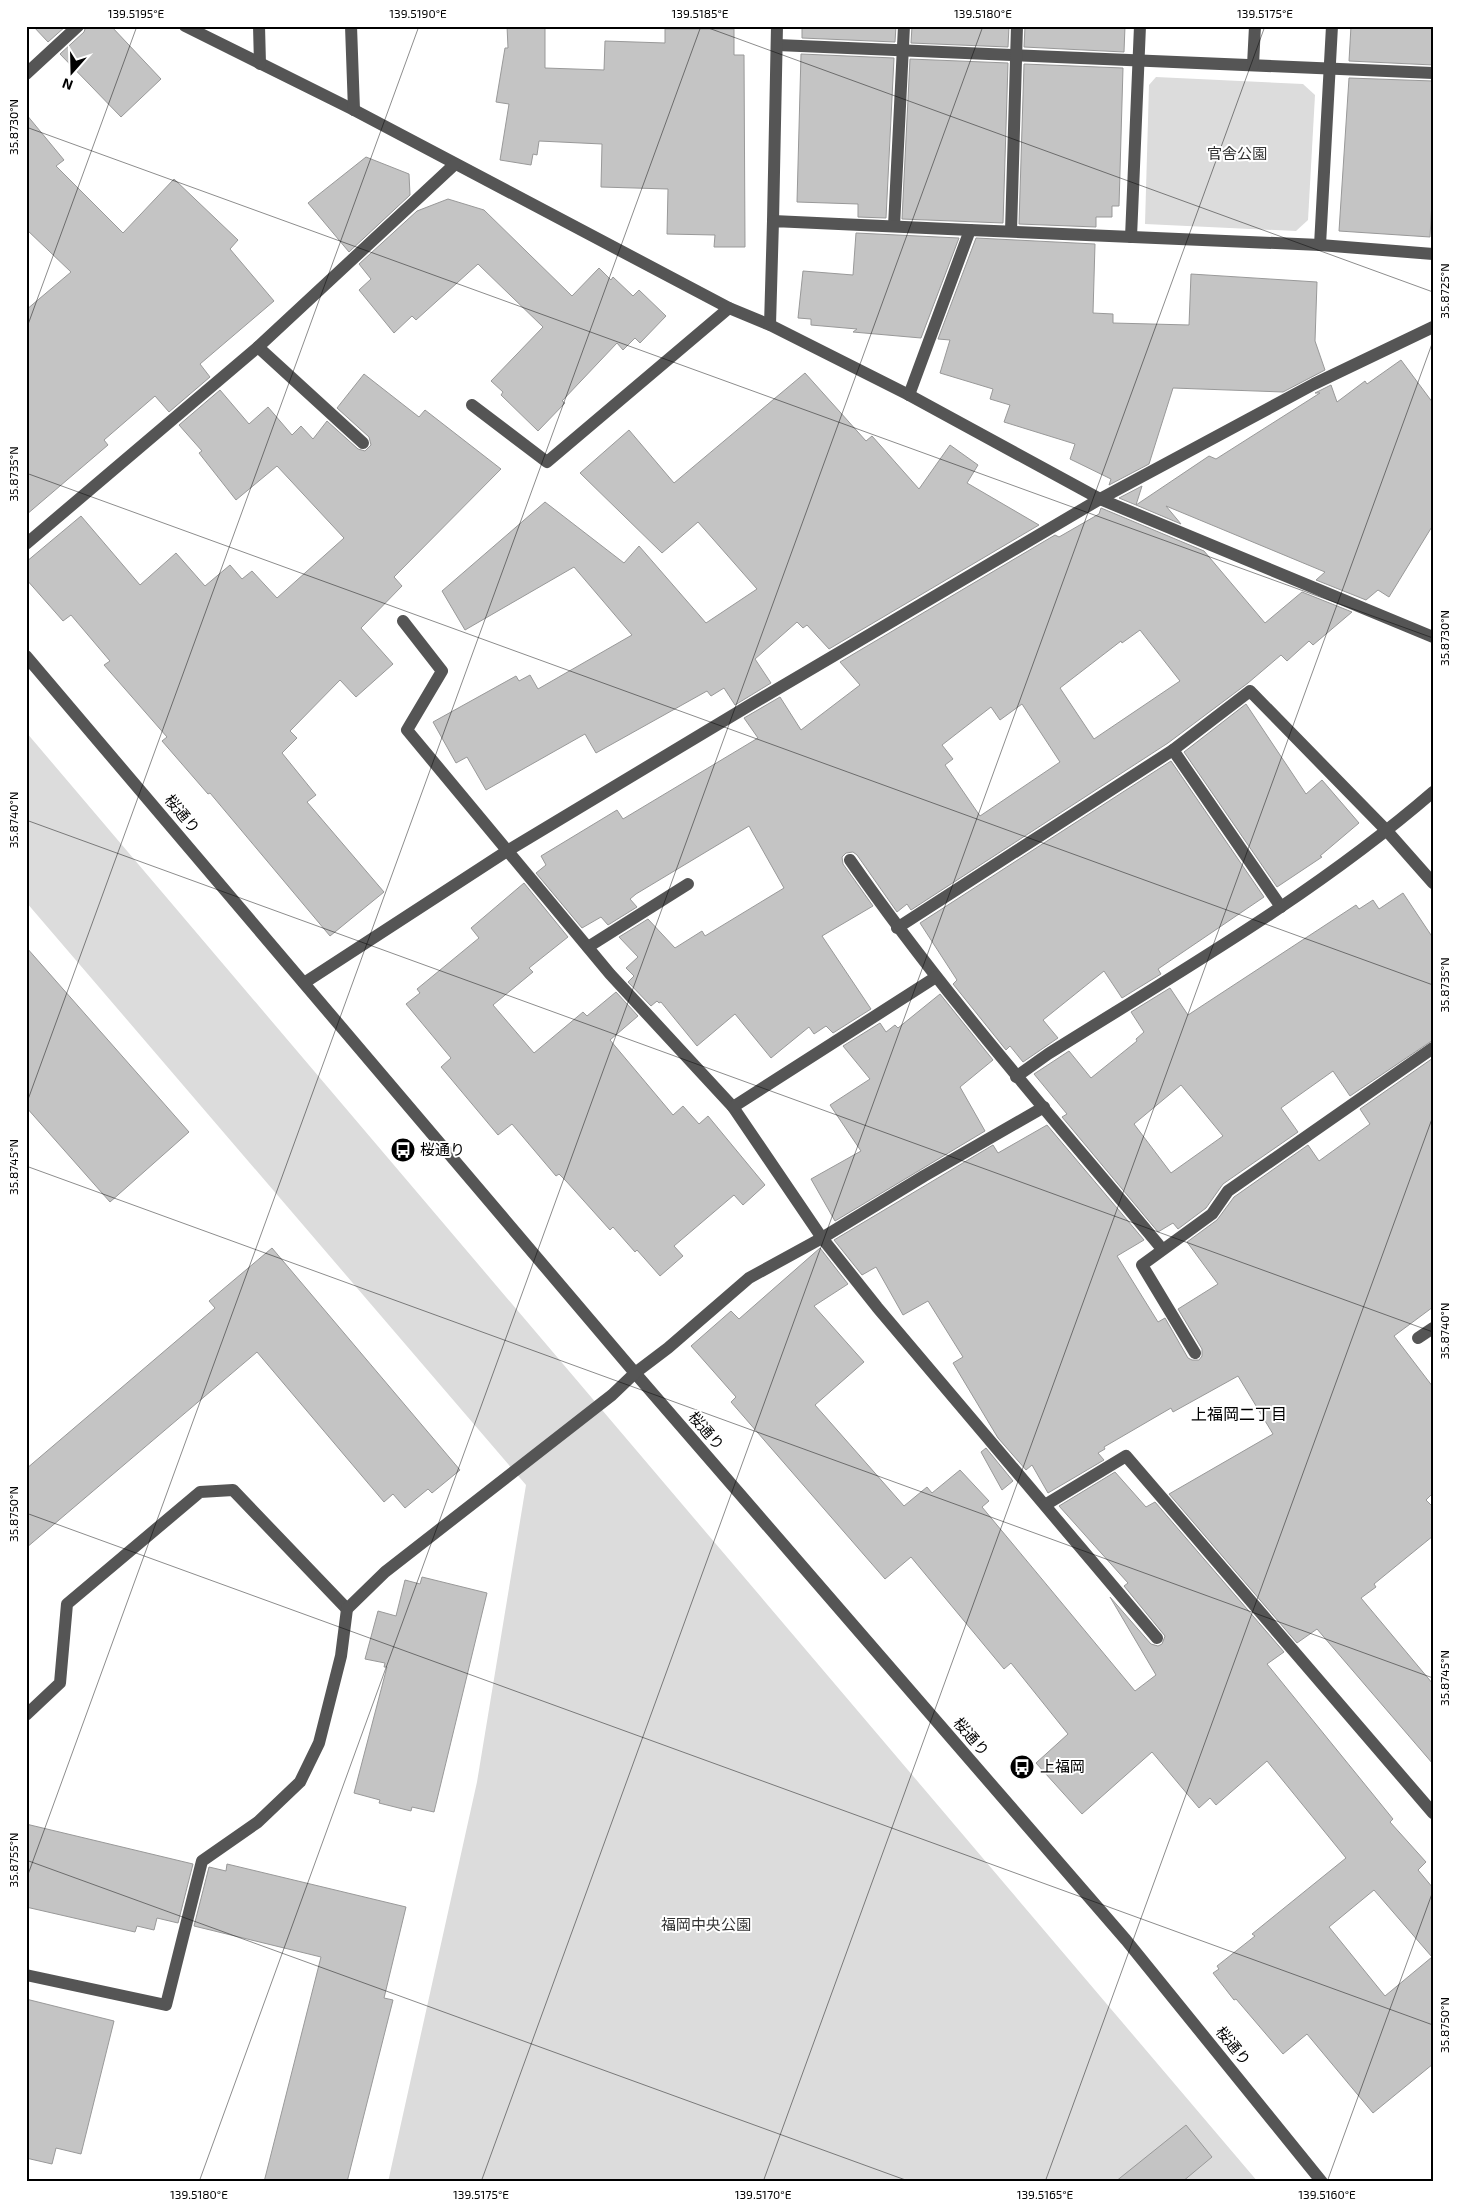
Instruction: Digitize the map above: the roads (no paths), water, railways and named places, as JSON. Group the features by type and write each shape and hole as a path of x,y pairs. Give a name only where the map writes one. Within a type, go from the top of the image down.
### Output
{"street":[{"path":"26,74 78,26"},
{"path":"185,26 354,110 729,308 770,325 909,395 1100,499 1433,637"},
{"path":"259,26 260,64"},
{"path":"351,26 354,110"},
{"path":"770,325 777,26"},
{"path":"894,226 904,26"},
{"path":"1011,231 1017,26"},
{"path":"1132,237 1140,26"},
{"path":"1253,65 1256,26"},
{"path":"1320,245 1332,26"},
{"path":"777,45 1433,73"},
{"path":"26,544 258,348 456,164"},
{"path":"773,222 1320,245 1433,254"},
{"path":"909,395 970,230"},
{"path":"472,405 548,462 729,308"},
{"path":"304,983 507,851 750,705 1100,499 1314,384 1433,327"},
{"path":"258,348 363,443"},
{"path":"403,621 442,671 407,730 610,974 733,1108 822,1238 877,1307 1157,1638"},
{"name":"桜通り","path":"26,656 635,1373 1126,1940 1322,2182"},
{"path":"897,928 1173,750 1250,691 1387,831 1433,883"},
{"path":"1173,750 1281,907"},
{"path":"1016,1077 1048,1054 1281,907 1387,831 1433,792"},
{"path":"850,860 897,928 1016,1077 1044,1107 1162,1249"},
{"path":"588,947 688,884"},
{"path":"733,1108 936,977"},
{"path":"1195,1353 1142,1265 1212,1214 1228,1191 1433,1048"},
{"path":"26,1975 166,2005 202,1861 258,1822 300,1782 319,1743 341,1656 347,1609 385,1572 612,1396 635,1373 668,1348 749,1278 822,1238 924,1176 1044,1107"},
{"path":"1418,1338 1433,1328"},
{"path":"1045,1505 1126,1456 1433,1813"},
{"path":"26,1715 60,1683 67,1604 200,1492 233,1490 347,1609"}],"place":[{"name":"桜通り","path":"403,1150"},
{"name":"上福岡","path":"1022,1767"}],"district":[{"name":"上福岡二丁目","path":"1239,1414"}],"park label":[{"name":"官舎公園","path":"1237,154"},
{"name":"福岡中央公園","path":"706,1925"}]}
